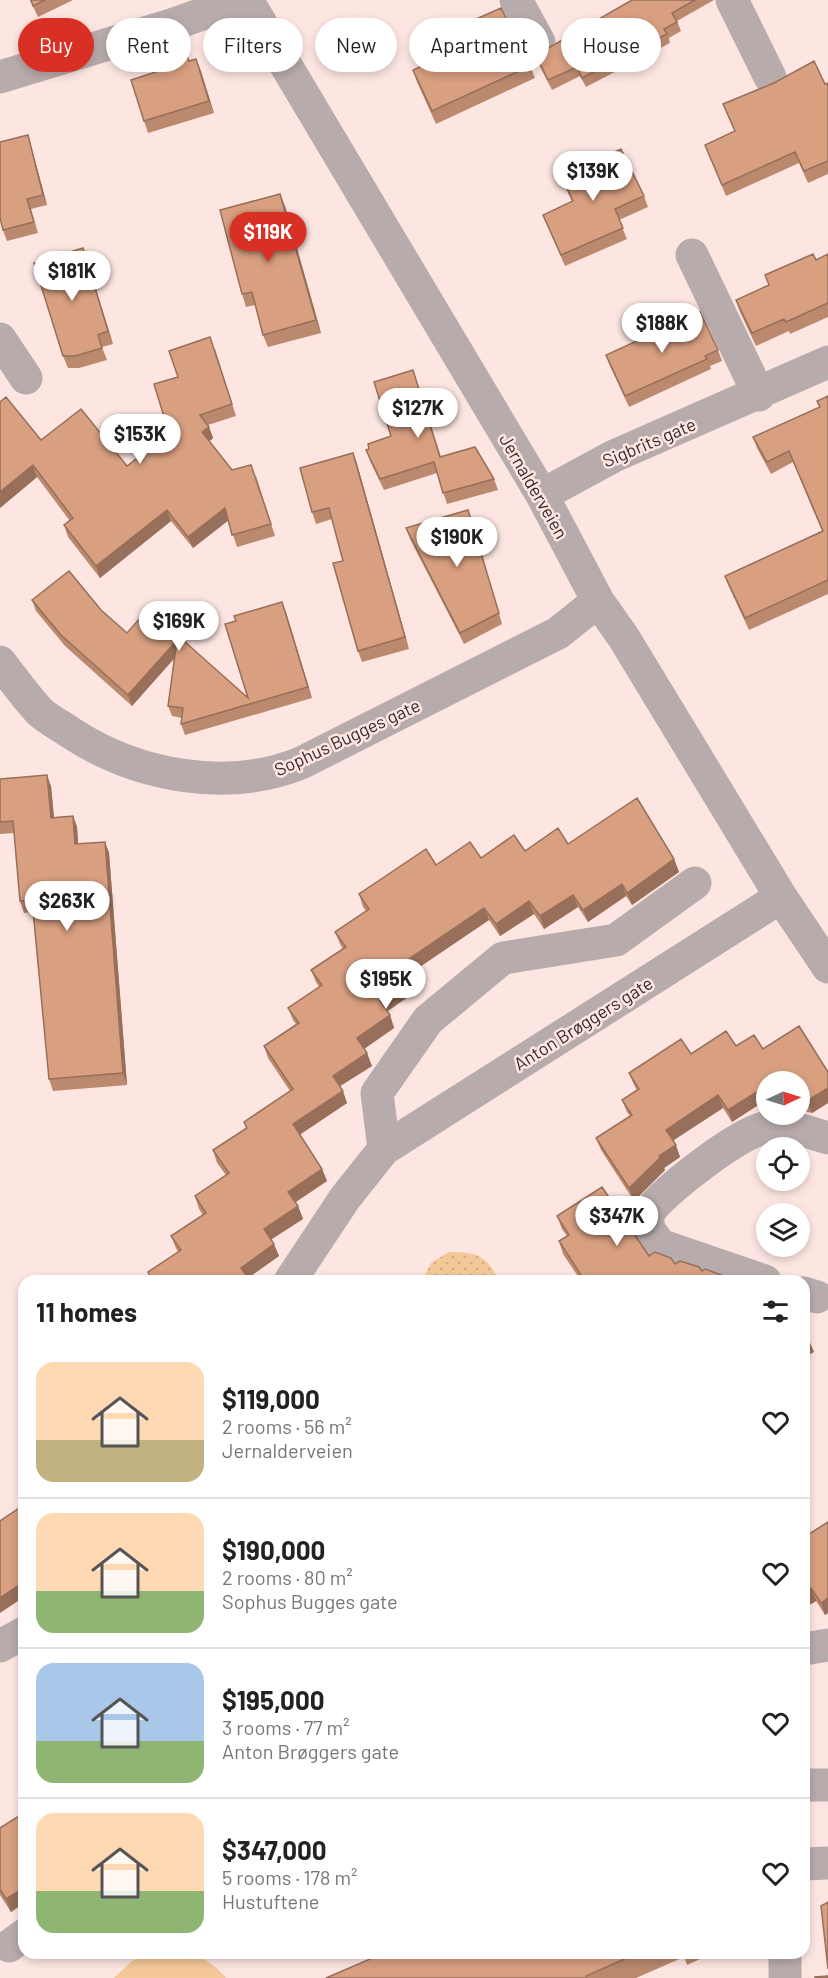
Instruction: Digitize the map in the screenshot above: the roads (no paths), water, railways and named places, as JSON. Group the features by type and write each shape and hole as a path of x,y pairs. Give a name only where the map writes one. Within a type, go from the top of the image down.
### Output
{"street":[{"path":"0,77 171,25 242,0"},
{"name":"Jernalderveien","path":"247,0 542,495 598,601 624,638 781,897 828,967"},
{"path":"516,0 526,18"},
{"path":"732,0 770,78"},
{"path":"692,255 759,394"},
{"path":"0,339 26,378"},
{"name":"Sigbrits gate","path":"542,495 614,456 828,362"},
{"name":"Sophus Bugges gate","path":"0,662 42,713 93,747 159,772 188,777 273,774 301,763 558,633 598,601"},
{"path":"384,1149 377,1093 428,1020 503,958 616,940 695,883"},
{"name":"Anton Brøggers gate","path":"294,1275 345,1198 384,1149 781,897"},
{"path":"748,1275 660,1245 648,1228 648,1213 672,1189 732,1144 764,1128 790,1127 828,1138"},
{"path":"0,1646 18,1636"},
{"path":"810,1648 828,1645"},
{"path":"810,1784 828,1785"},
{"path":"810,1864 828,1863"},
{"path":"785,1959 785,1978"}]}
